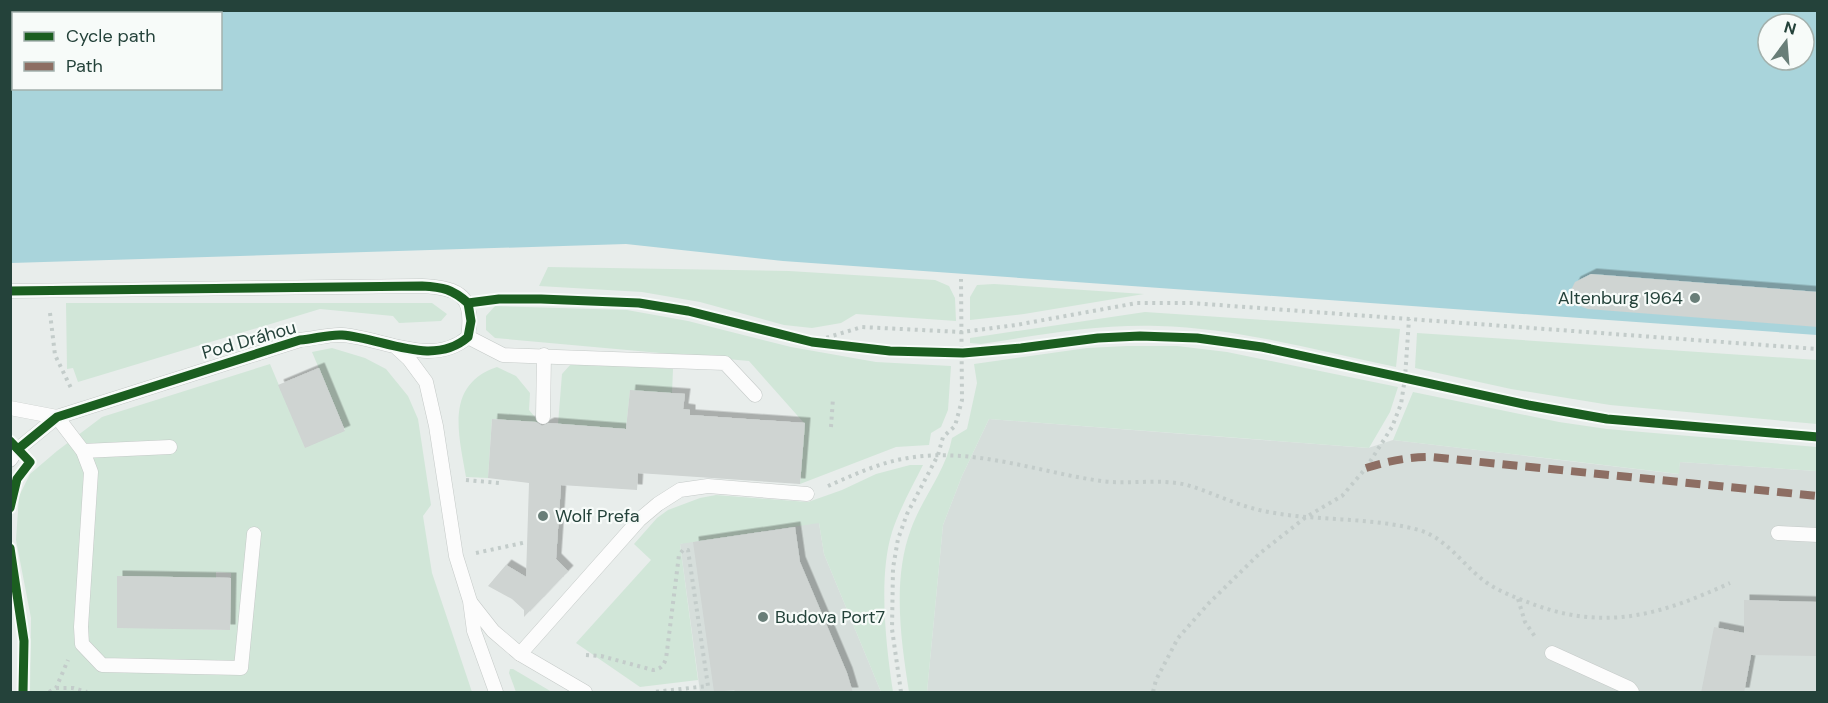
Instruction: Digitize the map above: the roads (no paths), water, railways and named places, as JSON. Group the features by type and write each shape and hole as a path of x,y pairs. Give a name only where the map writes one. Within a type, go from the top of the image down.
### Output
{"lane":[{"path":"10,291 442,287 458,294 468,303 471,321 468,337 502,355 725,363 755,396"},
{"name":"Pod Dráhou","path":"10,460 18,449 57,417 300,340 340,335 397,348 438,351 459,345 468,337"},
{"path":"397,348 409,359 426,382 436,426 456,556 470,602 474,631 496,693"},
{"path":"543,417 544,355"},
{"name":"Pod Dráhou","path":"10,408 57,417"},
{"path":"57,417 83,452 91,472 81,627 82,644 102,665 241,668 254,534"},
{"path":"83,452 170,447"},
{"path":"520,654 639,520 680,490 708,486 807,494"},
{"path":"1778,533 1818,535"},
{"path":"470,602 493,631 520,654 585,693"},
{"path":"1552,653 1629,688 1632,693"}],"water":[{"path":"10,11 1817,11 1817,335 783,261 626,244 11,263"}],"place":[{"name":"Altenburg 1964","path":"1695,298"},
{"name":"Wolf Prefa","path":"543,516"},
{"name":"Budova Port7","path":"763,617"}]}
